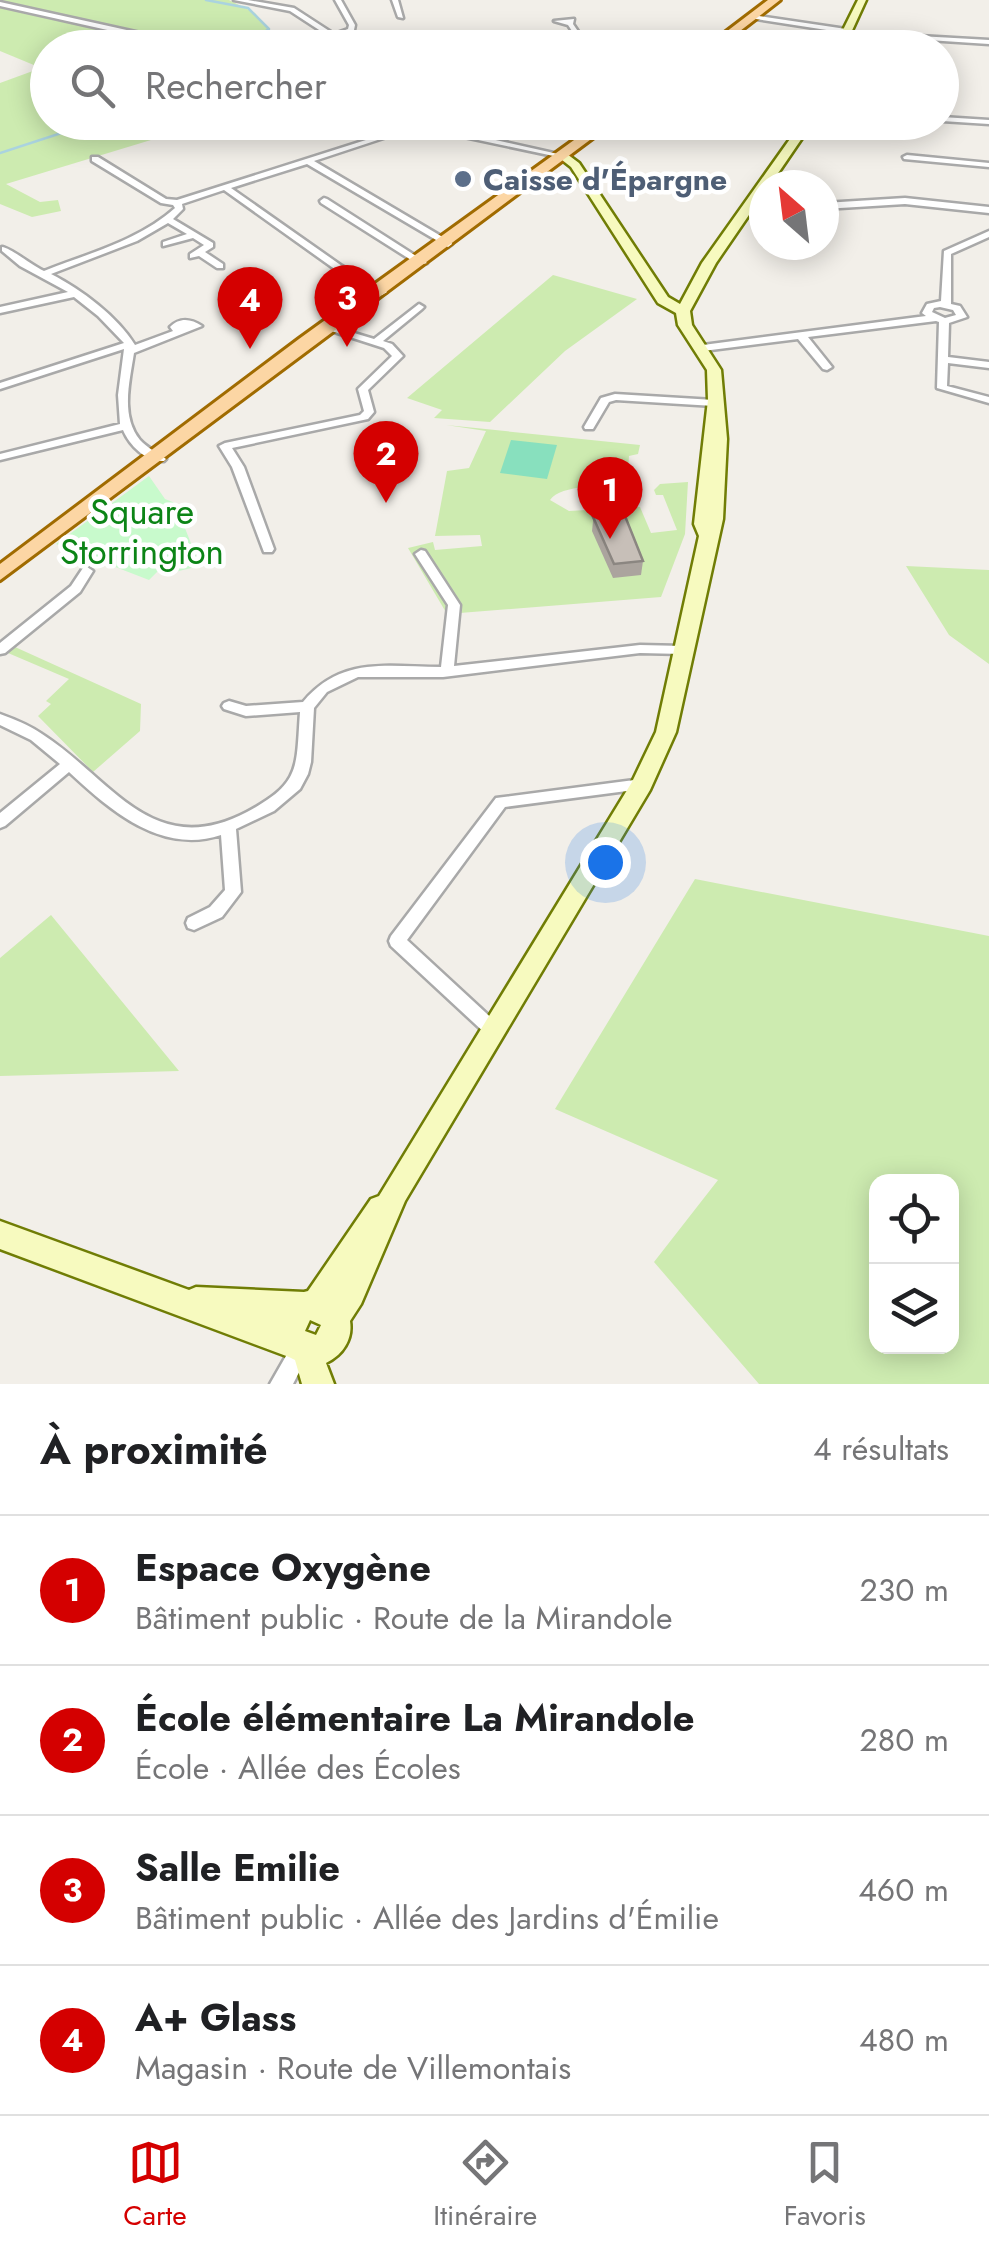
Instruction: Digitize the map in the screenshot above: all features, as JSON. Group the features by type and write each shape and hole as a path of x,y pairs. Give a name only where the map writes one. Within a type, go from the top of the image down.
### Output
{"main road":[{"path":"734,30 775,0"},
{"path":"4,572 584,140"}],"street":[{"path":"241,0 292,9 325,30"},
{"path":"338,0 351,30"},
{"path":"395,0 401,17"},
{"path":"847,30 862,0"},
{"path":"0,4 117,30"},
{"path":"752,17 839,30"},
{"path":"570,24 574,30"},
{"path":"959,40 989,42"},
{"path":"959,120 989,122"},
{"path":"96,159 164,200 178,203 228,190 368,140"},
{"path":"486,140 563,156 575,166 663,300 684,311"},
{"path":"776,170 796,140"},
{"path":"907,157 989,165"},
{"path":"310,162 445,243"},
{"path":"228,190 379,291"},
{"path":"364,195 328,203 419,262"},
{"path":"839,205 905,202 989,210"},
{"path":"43,274 90,258 168,219 178,203"},
{"path":"191,1302 318,1310 351,1294 395,1192 642,784 666,732 708,536 703,524 711,478 714,370 685,325 684,311 710,263 749,210"},
{"path":"168,219 210,244 197,255 220,266"},
{"path":"166,244 194,234"},
{"path":"946,305 947,253 989,234"},
{"path":"6,250 26,270 43,274 73,294 130,347"},
{"path":"0,310 73,294"},
{"path":"703,348 939,320 962,316 957,308 946,305 928,308 939,320 944,390 989,400"},
{"path":"376,342 419,307"},
{"path":"268,549 238,467 225,446 364,417 369,412 363,388 398,356 376,342 328,329"},
{"path":"0,386 179,332"},
{"path":"802,336 826,367"},
{"path":"130,347 125,426 128,436 157,457"},
{"path":"943,359 989,365"},
{"path":"588,427 605,400 615,397 714,403"},
{"path":"0,457 125,426"},
{"path":"421,554 454,605 447,671"},
{"path":"0,650 76,589 87,570"},
{"path":"0,719 40,739 137,822 196,833 228,826 262,811 296,783 308,756 307,707 322,689 356,672 447,671 640,649 682,650"},
{"path":"229,706 246,711 307,707"},
{"path":"0,822 68,765"},
{"path":"493,1030 397,942 501,802 642,784"},
{"path":"194,923 216,912 232,892 228,826"},
{"path":"0,1235 191,1302 301,1348 328,1344 335,1331 318,1310"},
{"path":"281,1384 301,1348"},
{"path":"301,1348 318,1384"}],"green space":[{"path":"0,0 229,0 255,13 269,30 30,30 30,63 0,51"},
{"path":"30,72 30,140 151,140 6,184 40,202 58,200 61,211 32,217 0,204 0,83"},
{"path":"553,275 637,299 565,351 490,422 434,418 442,410 407,398"},
{"path":"446,425 640,445 638,454 629,456 627,485 574,488 550,500 569,511 640,507 651,533 677,530 663,495 656,495 654,490 660,484 688,482 685,534 661,597 447,614 408,548 433,542 435,550 482,546 480,535 435,536 447,471 469,468 486,431"},
{"path":"511,440 557,445 547,479 500,473"},
{"name":"Square Storrington","path":"149,476 165,499 175,503 200,566 166,574 158,571 149,580 56,544"},
{"path":"906,566 989,570 989,664 949,635"},
{"path":"15,647 141,704 140,731 93,772 38,716 51,704 46,701 69,679 8,653"},
{"path":"695,879 989,936 989,1384 759,1384 654,1262 718,1180 555,1109"},
{"path":"51,915 179,1071 0,1076 0,958"}],"building":[{"path":"619,501 643,561 614,564 593,517 599,517 595,503"}],"waterway":[{"path":"206,0 248,8 267,30"},
{"path":"0,153 40,140"}],"place":[{"name":"Caisse d'Épargne","path":"463,179"},
{"name":"Salle Emilie","path":"347,347"},
{"name":"A+ Glass","path":"250,349"},
{"name":"École élémentaire La Mirandole","path":"386,503"},
{"name":"Espace Oxygène","path":"610,539"}]}
